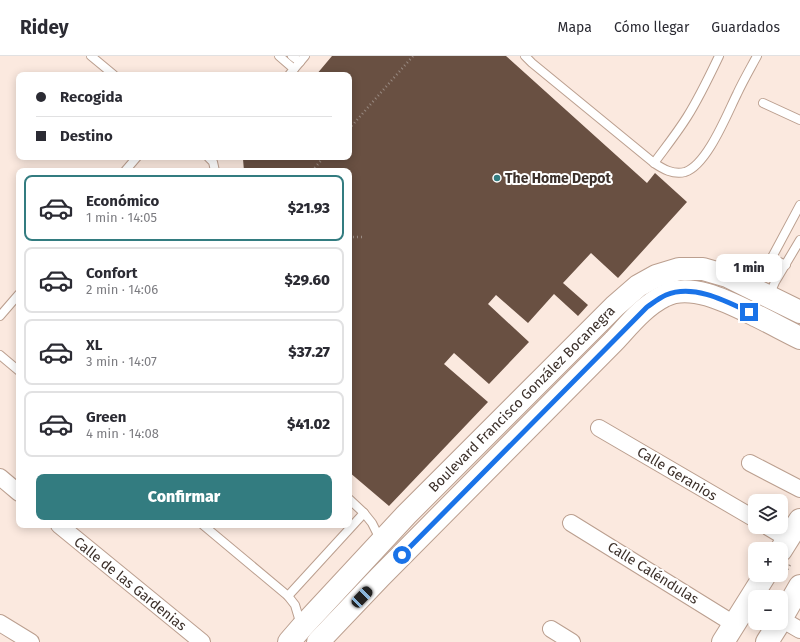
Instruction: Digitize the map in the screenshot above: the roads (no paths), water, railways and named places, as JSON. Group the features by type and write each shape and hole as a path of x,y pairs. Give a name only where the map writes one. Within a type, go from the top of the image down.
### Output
{"main road":[{"name":"Boulevard Francisco González Bocanegra","path":"295,634 406,515 615,306 638,286 656,276 679,269 703,269 727,276 800,312"},
{"name":"Boulevard Francisco González Bocanegra","path":"325,640 380,578 636,318 647,307 664,296 678,292 695,292 714,297 736,306 800,338"},
{"path":"788,548 800,520"},
{"path":"380,578 388,557 381,542"},
{"path":"723,642 734,624 780,582"},
{"path":"767,642 775,630"}],"street":[{"name":"Calle Geranios","path":"599,428 748,516"},
{"path":"750,463 800,488"},
{"path":"0,477 16,490"},
{"name":"Calle Caléndulas","path":"571,523 734,624"},
{"name":"Calle de las Gardenias","path":"62,528 202,642"},
{"path":"774,534 780,542"},
{"path":"0,623 30,642"},
{"path":"788,623 800,630"},
{"path":"551,629 572,642"}],"lane":[{"path":"91,56 110,72"},
{"path":"279,56 297,66"},
{"path":"292,56 297,66"},
{"path":"525,56 654,163 673,173 684,172 692,169 701,160 716,138 757,56"},
{"path":"532,63 539,56"},
{"path":"654,163 688,116 719,56"},
{"path":"763,103 800,120"},
{"path":"128,168 134,160"},
{"path":"762,293 771,258 800,205"},
{"path":"762,293 775,282 800,240"},
{"path":"771,258 786,265"},
{"path":"0,316 16,297"},
{"path":"0,355 16,368"},
{"path":"352,502 372,523 381,542"},
{"path":"352,526 364,513"},
{"path":"207,528 288,596 295,605 295,634"},
{"path":"288,596 350,528"}],"place":[{"name":"The Home Depot","path":"497,178"}]}
